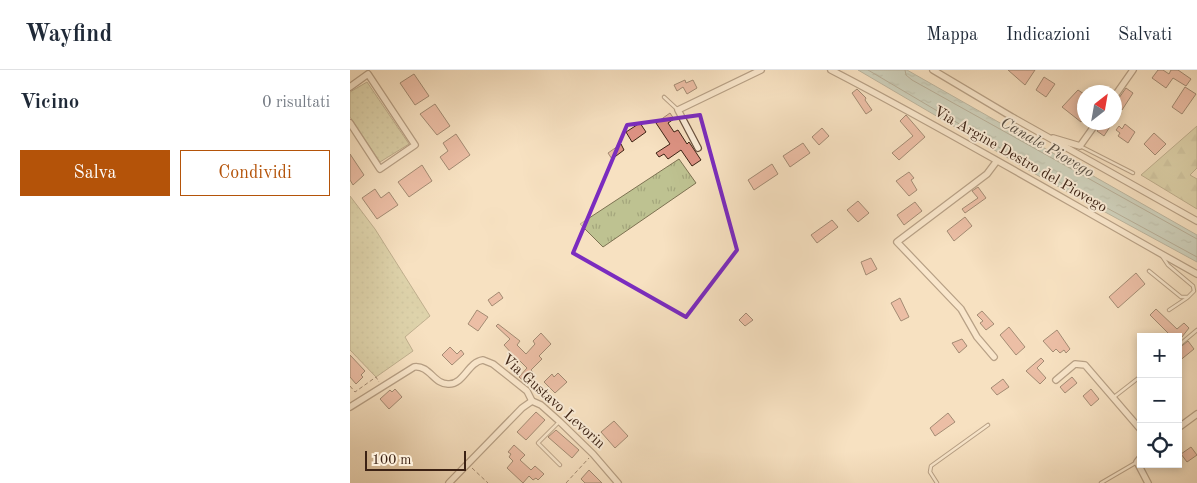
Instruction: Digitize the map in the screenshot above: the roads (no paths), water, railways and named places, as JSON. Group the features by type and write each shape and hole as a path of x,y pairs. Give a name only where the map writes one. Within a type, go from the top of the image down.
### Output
{"street":[{"path":"698,148 678,110 761,70"},
{"name":"Via Argine Destro del Piovego","path":"830,70 911,112 996,162 1197,274"},
{"path":"933,70 1048,138 1197,221"},
{"path":"1122,86 1133,70"},
{"path":"350,86 368,74 415,145 380,169 350,123"},
{"path":"1048,138 1080,146 1091,130"},
{"path":"994,357 977,337 961,309 897,242 987,174 996,162"},
{"name":"Via Gustavo Levorin","path":"350,407 406,371 418,366 426,369 442,383 450,384 457,382 478,361 488,361 527,391 532,401 541,405 559,421 592,452 618,483"},
{"path":"1056,380 1075,364 1082,364 1137,425"},
{"path":"450,483 525,404 532,401"},
{"path":"1182,425 1197,414"},
{"path":"1142,468 1148,483"}],"lane":[{"path":"664,97 678,110"},
{"path":"1080,146 1133,173"},
{"path":"1160,253 1168,265 1193,286 1194,291 1170,310"},
{"path":"1181,265 1197,278"},
{"path":"1149,271 1181,297 1188,297"},
{"path":"1182,343 1197,330"},
{"path":"1113,398 1138,378"},
{"path":"559,421 538,443 560,465"},
{"path":"937,483 930,472 931,466 988,425"},
{"path":"1101,483 1137,461"}],"water":[{"path":"858,70 907,70 1197,235 1197,262 1037,175"}],"water label":[{"name":"Canale Piovego","path":"1047,148"}]}
